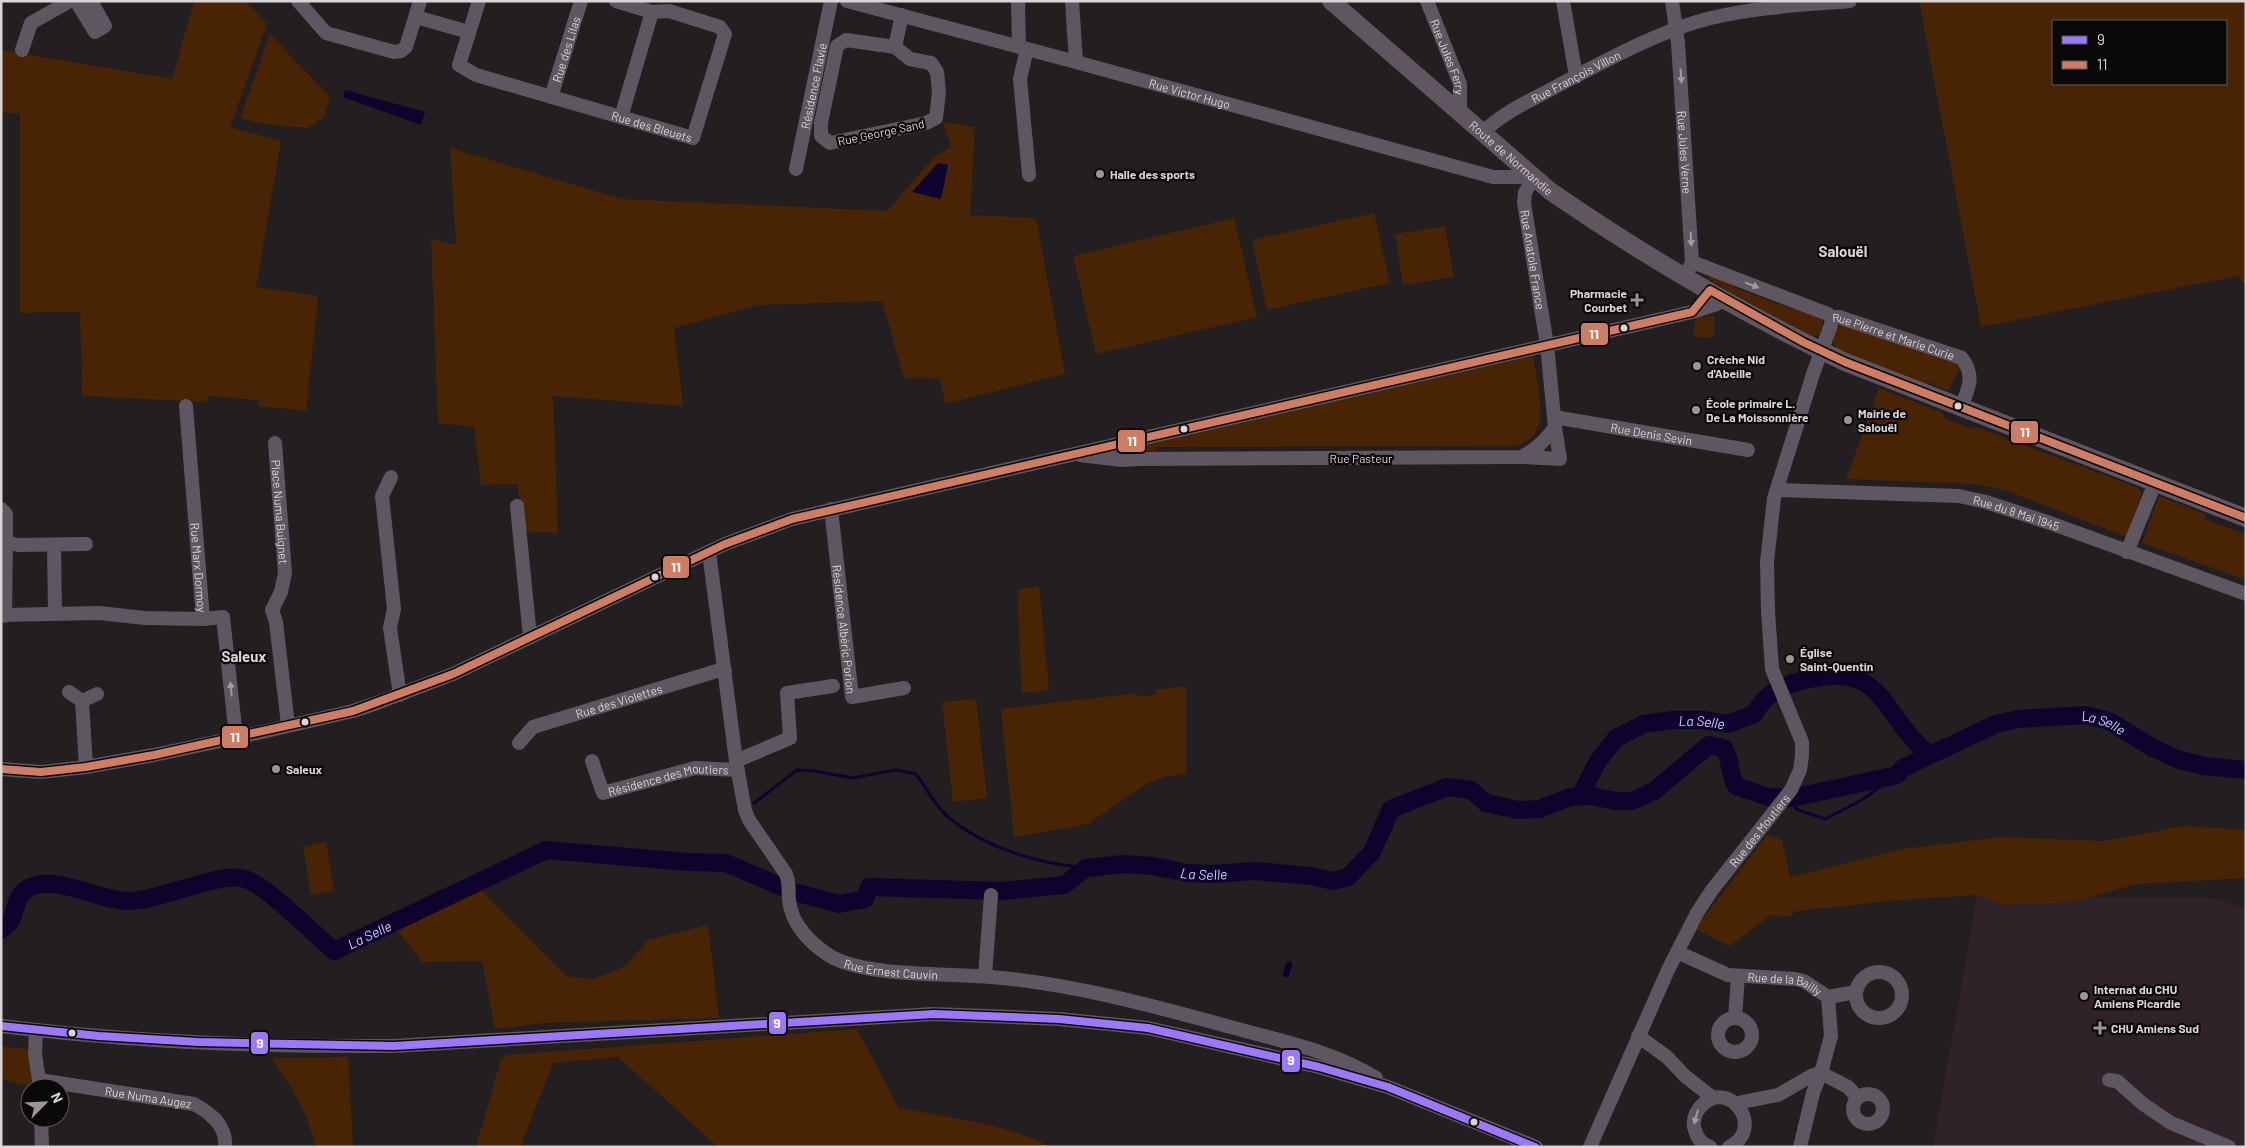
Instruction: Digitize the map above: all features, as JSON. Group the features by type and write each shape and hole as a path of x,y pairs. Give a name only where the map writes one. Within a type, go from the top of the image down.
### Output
{"main road":[{"name":"Route de Normandie","path":"1331,1 1533,177 1581,212 1688,269 1716,294 1822,351 1961,408 2246,518"}],"street":[{"path":"41,18 45,1"},
{"path":"22,50 31,23 70,1"},
{"path":"76,1 94,32 105,26 91,1"},
{"path":"298,1 326,33 394,52 401,52 406,47 420,1"},
{"name":"Rue des Bleuets","path":"479,1 459,65 476,75 693,138 725,34 720,26 669,11 652,12 616,1"},
{"name":"Rue des Lilas","path":"551,97 581,1"},
{"name":"Résidence Flavie","path":"796,169 831,1"},
{"name":"Rue Victor Hugo","path":"847,1 1493,177 1533,177"},
{"path":"1018,1 1023,48 1020,79 1029,175"},
{"path":"1072,1 1076,62"},
{"name":"Rue Jules Ferry","path":"1427,1 1460,84 1460,114"},
{"path":"1563,1 1576,76"},
{"name":"Rue Jules Verne","path":"1672,1 1676,28 1688,269"},
{"name":"Rue François Villon","path":"1482,133 1495,120 1576,76 1676,28 1746,10 1845,2"},
{"path":"621,117 652,12"},
{"path":"895,47 902,15"},
{"path":"416,17 469,32"},
{"name":"Rue George Sand","path":"846,40 895,47 910,58 931,63 937,72 939,92 936,118 926,123 830,143 821,136 821,123 837,46 846,40"},
{"name":"Rue Anatole France","path":"1533,177 1525,193 1524,203 1547,345"},
{"name":"Rue Pierre et Marie Curie","path":"1688,269 1962,358 1969,368 1970,376 1961,408"},
{"path":"1,769 41,772 86,767 353,711 453,674 709,552 792,519 1692,312 1716,294"},
{"name":"Rue des Moutiers","path":"1590,1147 1638,1036 1697,913 1712,890 1791,790 1800,770 1802,742 1775,681 1770,649 1768,562 1777,490 1788,448 1831,325 1832,317"},
{"path":"1521,457 1539,446 1555,422 1547,345"},
{"name":"Rue Marx Dormoy","path":"186,406 203,619 223,617 236,737"},
{"name":"Rue Denis Sevin","path":"1555,422 1748,450"},
{"name":"Rue Pasteur","path":"1074,453 1122,460 1521,457 1560,459 1555,422"},
{"path":"1135,440 1138,459"},
{"name":"Place Numa Buignet","path":"275,443 285,573 281,592 272,610 276,622 288,726"},
{"path":"391,477 382,496 394,609 390,628 400,695"},
{"path":"2127,552 2156,483"},
{"name":"Rue du 8 Mai 1945","path":"1777,490 1959,496 1975,499 2050,523 2246,594"},
{"path":"517,506 530,637"},
{"path":"1,509 6,514 3,616 99,614 144,618 203,619"},
{"name":"Résidence Albéric Porion","path":"831,509 852,697 904,688"},
{"path":"6,542 18,545 86,544"},
{"path":"54,545 55,614"},
{"name":"Rue Ernest Cauvin","path":"709,552 737,766 745,810 749,820 786,874 793,915 802,931 813,944 848,964 885,970 985,976 1091,991 1277,1040 1337,1058 1365,1076"},
{"name":"Rue des Violettes","path":"519,742 533,727 725,670"},
{"path":"737,766 790,738 787,693 833,686"},
{"path":"69,692 82,701"},
{"path":"82,701 97,694"},
{"path":"82,701 86,767"},
{"name":"Résidence des Moutiers","path":"592,761 603,793 695,768 737,766"},
{"path":"985,976 991,894"},
{"name":"Rue de la Bailly","path":"1677,952 1728,975 1794,979 1804,982 1828,997 1856,992"},
{"name":"Rue de la Bailly","path":"1735,1018 1738,976"},
{"name":"Rue de la Bailly","path":"1800,1147 1813,1093 1821,1073 1831,1036 1832,1018 1828,997"},
{"path":"1,1026 189,1043 394,1046 909,1015 1059,1019 1148,1028 1365,1076 1536,1147"},
{"name":"Rue Numa Augez","path":"36,1030 36,1046 40,1054 42,1078"},
{"path":"1638,1036 1668,1057 1685,1076 1713,1098 1726,1099 1738,1106 1744,1120 1744,1128 1737,1142 1729,1147"},
{"path":"1738,1106 1742,1102 1778,1095 1811,1076 1821,1073 1848,1088 1857,1097"},
{"path":"2109,1080 2117,1082 2171,1123 2229,1147"},
{"name":"Rue Numa Augez","path":"70,1088 194,1104 208,1112 219,1123 225,1147"},
{"path":"1710,1147 1700,1140 1694,1124 1699,1108 1713,1098"},
{"path":"41,1128 42,1147"}],"shaded area":[{"path":"194,1 246,1 267,24 230,127 281,141 256,287 318,296 306,411 259,406 259,400 209,396 206,402 82,396 80,312 20,313 20,114 1,112 1,50 172,79"},
{"path":"1919,1 2246,1 2246,286 2237,276 1981,327"},
{"path":"270,34 330,97 324,117 308,128 263,124 240,118"},
{"path":"345,90 425,112 421,125 343,97"},
{"path":"943,122 975,127 970,215 1036,218 1065,374 945,404 940,378 904,378 882,301 759,305 674,328 683,406 553,396 558,533 525,531 517,484 481,485 474,427 438,423 431,239 456,245 450,148 622,199 887,211 935,156 951,147"},
{"path":"938,163 948,165 941,199 912,192"},
{"path":"1374,213 1390,283 1267,310 1252,240"},
{"path":"1234,218 1257,317 1096,354 1073,256"},
{"path":"1445,226 1454,277 1403,285 1395,234"},
{"path":"1711,274 1733,283 1733,287 1789,308 1793,306 1820,315 1823,321 1820,334 1813,337 1757,310 1708,278"},
{"path":"1714,316 1714,335 1711,338 1695,337 1693,334 1696,317"},
{"path":"1842,324 1851,324 1948,362 1950,359 1961,365 1948,391 1928,382 1926,386 1838,351 1832,339 1835,331"},
{"path":"1533,356 1540,405 1539,424 1532,437 1517,446 1155,447 1155,451 1144,451 1143,444"},
{"path":"1879,388 1943,413 1946,419 1971,429 1976,427 2136,487 2141,491 2141,495 2127,537 2007,491 1975,484 1846,479"},
{"path":"2159,496 2205,514 2206,520 2246,534 2246,580 2142,543"},
{"path":"1039,586 1049,690 1022,693 1017,590"},
{"path":"1186,686 1186,773 1148,783 1088,824 1014,837 1001,709 1137,693 1137,697 1156,695 1156,690"},
{"path":"976,699 987,798 953,802 942,702"},
{"path":"2184,826 2246,830 2246,878 2137,884 2071,902 2005,905 1977,895 1899,900 1797,911 1790,916 1770,915 1730,946 1695,929 1767,835 1782,840 1790,877 1903,849 2000,837 2105,841"},
{"path":"326,842 334,891 311,895 303,847"},
{"path":"478,887 566,976 594,979 624,967 648,940 708,925 719,1018 544,1023 495,1029 482,961 422,962 394,926"},
{"name":"CHU Amiens Sud","path":"1977,896 2211,898 2246,908 2246,1147 1933,1147"},
{"path":"1287,961 1293,963 1288,978 1282,976"},
{"path":"857,1029 899,1108 996,1127 1015,1132 1051,1147 718,1147 618,1057 553,1063 520,1147 476,1147 501,1059 506,1055"},
{"path":"1,1046 32,1050 34,1078 20,1078 20,1084 1,1079"},
{"path":"348,1057 353,1147 315,1147 303,1111 292,1089 271,1058"}],"waterway":[{"name":"La Selle","path":"1580,796 1598,761 1616,738 1644,724 1673,720 1703,720 1728,724 1754,714 1769,695 1782,687 1805,680 1832,676 1852,678 1867,685 1880,695 1914,740 1930,755"},
{"name":"La Selle","path":"1,930 10,922 23,892 38,885 63,886 118,900 130,901 143,900 218,879 242,878 252,882 276,899 334,951 546,850 688,862 726,863 794,892 839,904 865,899 869,887 1002,891 1064,885 1086,868 1123,864 1153,866 1187,873 1212,874 1254,871 1311,876 1333,881 1348,877 1372,852 1391,809 1447,787 1471,790 1486,803 1518,810 1539,809 1571,797 1591,796 1616,801 1632,801 1654,791 1709,745 1724,748 1736,786 1768,797 1792,798 1897,775 1903,768 1996,724 2018,719 2086,715 2109,721 2151,747 2177,759 2204,766 2246,770"},
{"path":"754,803 797,770 853,778 895,770 916,774 943,813 979,838 1013,853 1068,866 1086,868"},
{"path":"1792,798 1796,809 1825,819 1860,801 1897,775"}],"transit line":[{"name":"11","path":"1,769 41,772 86,767 154,755 353,711 453,674 725,544 792,519 1692,312 1710,290 1803,342 1845,362 2246,518"},
{"name":"9","path":"1,1026 99,1036 198,1042 394,1046 934,1014 1059,1019 1148,1028 1319,1067 1388,1087 1535,1147"}],"place":[{"name":"Halle des sports","path":"1100,174"},
{"name":"Pharmacie Courbet","path":"1637,300"},
{"name":"Crèche Nid d'Abeille","path":"1697,366"},
{"name":"École primaire L. De La Moissonnière","path":"1696,410"},
{"name":"Mairie de Salouël","path":"1848,420"},
{"name":"Église Saint-Quentin","path":"1790,659"},
{"name":"Saleux","path":"276,769"},
{"name":"Internat du CHU Amiens Picardie","path":"2084,996"},
{"name":"CHU Amiens Sud","path":"2100,1028"}],"district":[{"name":"Salouël","path":"1843,251"},
{"name":"Saleux","path":"244,656"}]}
